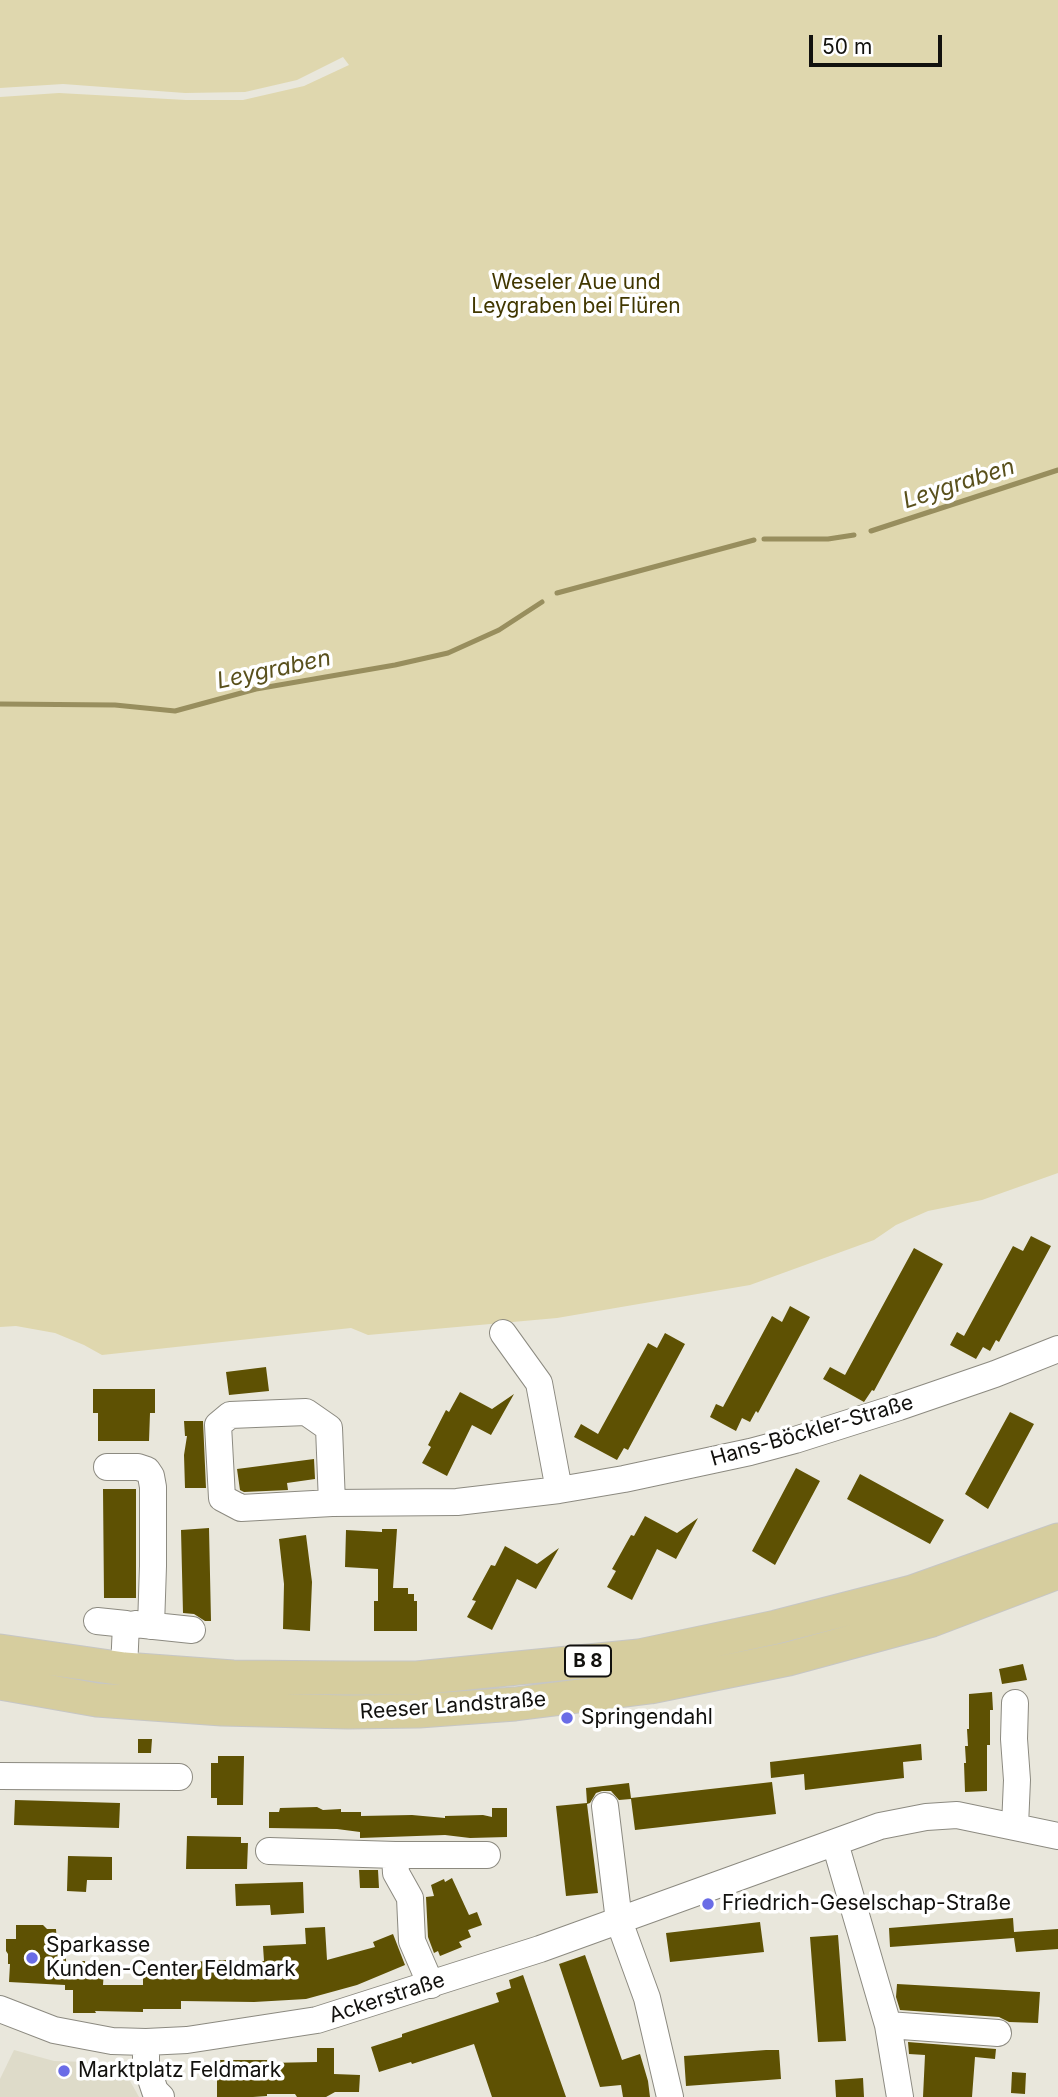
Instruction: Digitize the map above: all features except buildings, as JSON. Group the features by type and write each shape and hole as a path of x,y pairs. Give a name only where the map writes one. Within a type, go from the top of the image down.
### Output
{"main road":[{"name":"Reeser Landstraße","path":"0,1651 124,1669 233,1677 417,1678 639,1656 776,1627 912,1592 1058,1540"},
{"name":"Reeser Landstraße","path":"0,1684 96,1700 222,1709 419,1711 516,1704 650,1686 788,1659 932,1619 1058,1572"}],"street":[{"path":"503,1333 539,1383 559,1490"},
{"name":"Hans-Böckler-Straße","path":"342,1503 329,1428 306,1412 230,1415 218,1425 222,1498 241,1508 342,1503 457,1502 559,1490 724,1458 796,1440 911,1403 1058,1349"},
{"path":"107,1467 138,1467 147,1470 153,1487 153,1566 139,1625 124,1669"},
{"path":"97,1621 192,1630"},
{"path":"1015,1703 1015,1826"},
{"path":"0,1776 179,1777"},
{"path":"605,1806 619,1921 647,1998 670,2097"},
{"name":"Ackerstraße","path":"0,2009 54,2030 112,2040 146,2042 187,2040 317,2020 619,1921 880,1826 926,1817 957,1815 1058,1836"},
{"path":"835,1843 888,2025 900,2097"},
{"path":"269,1851 487,1855"},
{"path":"395,1855 396,1872 410,1898 412,1941 431,1984"},
{"path":"888,2025 998,2033"},
{"path":"146,2042 146,2064 155,2091 161,2097"}],"shaded area":[{"name":"Marktplatz Feldmark","path":"14,2050 54,2061 120,2063 139,2097 0,2097 0,2079"}],"green space":[{"name":"Weseler Aue und Leygraben bei Flüren","path":"0,0 1058,0 1058,1173 982,1200 928,1211 896,1225 874,1240 750,1285 557,1318 368,1335 351,1328 102,1355 55,1333 16,1326 0,1327 0,97 59,93 186,100 243,100 304,86 349,65 343,57 297,80 245,92 185,93 63,84 0,88"}],"waterway":[{"name":"Leygraben","path":"871,531 1058,470"},
{"name":"Leygraben","path":"764,539 828,539 854,535"},
{"name":"Leygraben","path":"557,593 754,540"},
{"name":"Leygraben","path":"0,704 115,705 175,711 256,689 448,653 499,630 542,602"}],"place":[{"name":"Springendahl","path":"567,1718"},
{"name":"Friedrich-Geselschap-Straße","path":"708,1904"},
{"name":"Sparkasse Kunden-Center Feldmark","path":"32,1958"},
{"name":"Marktplatz Feldmark","path":"64,2071"}]}
